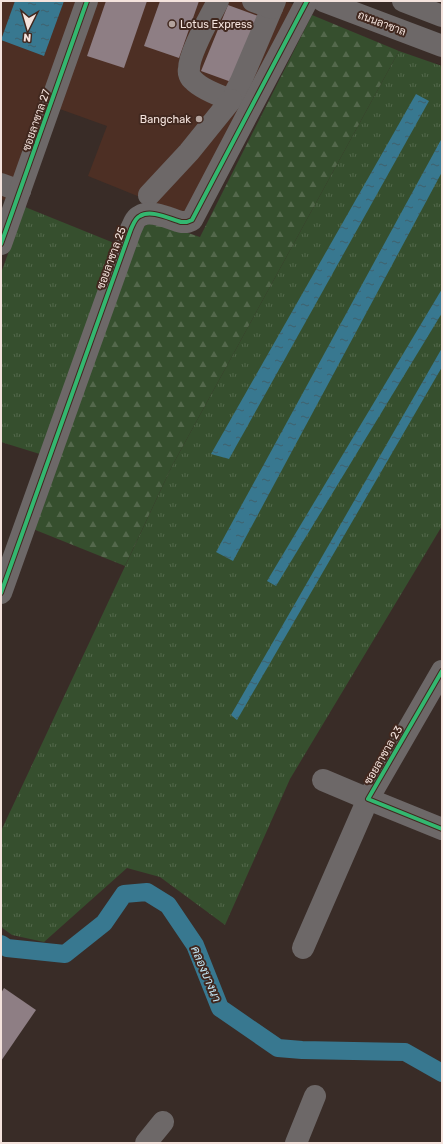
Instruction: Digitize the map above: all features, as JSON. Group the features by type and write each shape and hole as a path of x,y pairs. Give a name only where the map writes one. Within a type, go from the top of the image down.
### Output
{"street":[{"name":"ซอยลาซาล 27","path":"1,244 10,188 87,1"},
{"path":"218,1 197,42 188,70 193,81 214,93 231,100"},
{"name":"ซอยลาซาล 25","path":"1,593 130,229 140,215 148,213 181,222 192,220 307,1"},
{"name":"ถนนลาซาล","path":"323,1 442,46"},
{"path":"403,1 442,16"},
{"path":"149,194 189,152 231,100 267,3"},
{"name":"ซอยลาซาล 23","path":"303,948 368,799 434,704 442,671"},
{"name":"ซอยลาซาล 23","path":"323,780 442,829"},
{"path":"296,1143 314,1096"},
{"path":"146,1143 163,1122"}],"shaded area":[{"path":"1,1 284,1 298,6 187,216 88,176 107,126 57,108 25,207 1,199"}],"green space":[{"path":"312,15 399,51 172,466 125,566 33,529 137,234 147,224 158,223 200,237"},
{"path":"399,51 442,66 442,526 290,779 225,925 160,877 127,868 44,942 12,935 1,927 1,831 172,466"},
{"path":"25,207 119,245 43,455 1,442 1,273"}],"water":[{"path":"15,1 64,1 44,56 1,40"},
{"path":"416,94 429,101 229,459 211,454"},
{"path":"442,138 442,172 233,561 216,552"},
{"path":"442,289 442,313 276,586 267,581"},
{"path":"442,348 442,367 237,720 231,715"}],"building":[{"path":"106,1 147,1 124,68 87,56"},
{"name":"Lotus Express","path":"160,1 199,1 179,58 144,46"},
{"path":"228,5 261,17 234,83 201,71"},
{"path":"4,988 36,1010 1,1061 1,993"}],"waterway":[{"name":"คลองบางนา","path":"1,944 7,948 65,954 104,923 124,894 147,892 168,905 195,945 220,1008 278,1048 302,1050 405,1052 442,1073"}],"cycle path":[{"path":"1,244 87,1"},
{"path":"1,593 134,222 137,218 144,214 160,215 181,222 192,220 307,1"},
{"path":"442,671 368,799 442,829"}],"place":[{"name":"Lotus Express","path":"172,24"},
{"name":"Bangchak","path":"199,119"}]}
